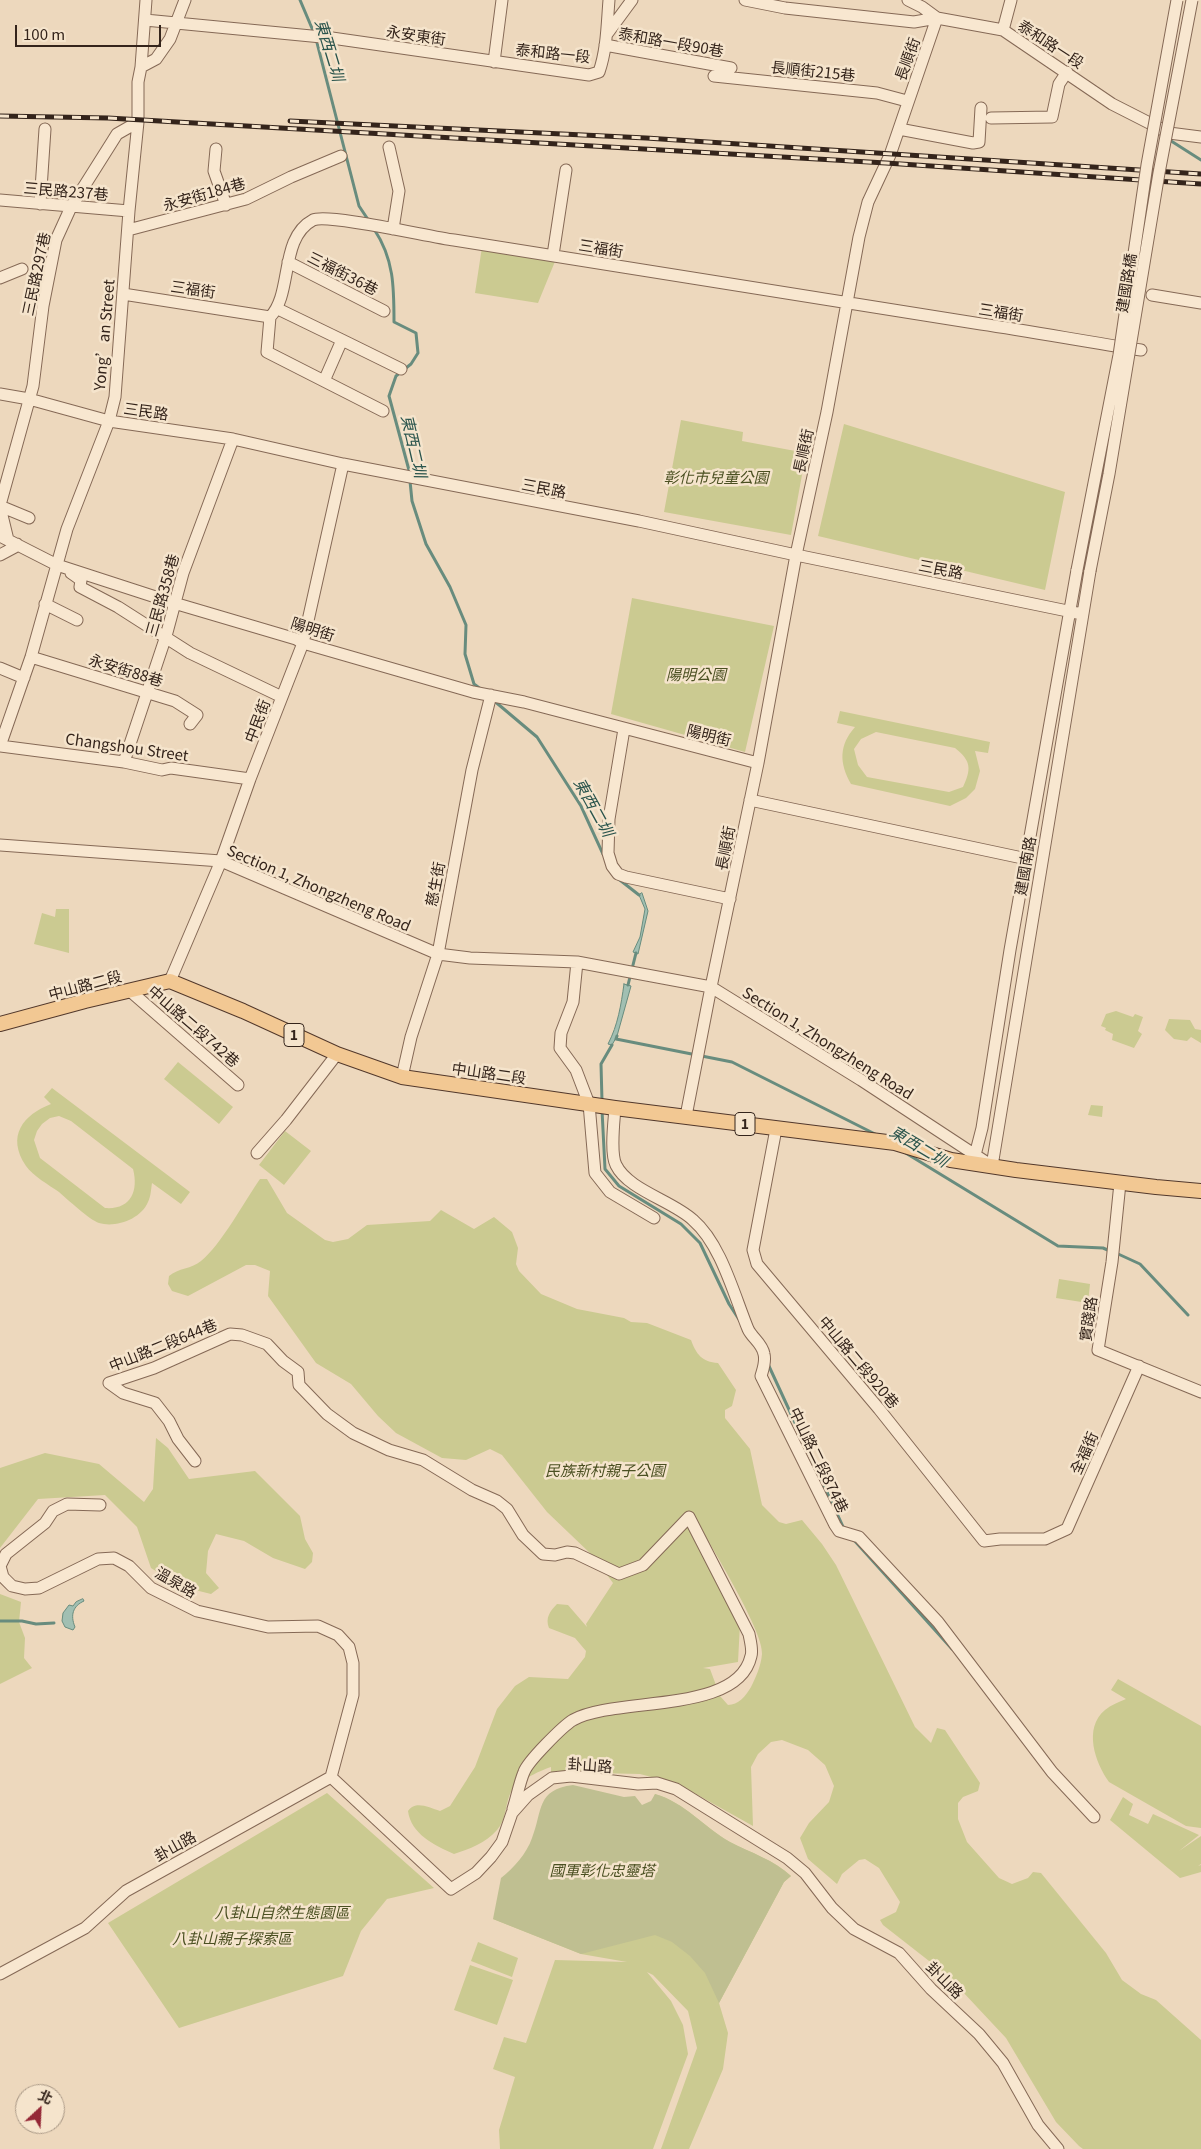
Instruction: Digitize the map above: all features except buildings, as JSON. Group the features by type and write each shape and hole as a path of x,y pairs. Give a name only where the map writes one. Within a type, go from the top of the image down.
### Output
{"main road":[{"name":"中山路二段","path":"0,1024 170,980 337,1054 402,1077 602,1106 895,1143 951,1160 974,1158 992,1166"},
{"name":"1","path":"992,1166 1201,1191"}],"street":[{"name":"Yong’an Street","path":"0,746 31,657 67,529 109,421 118,376 129,211 138,122 138,82 141,67 146,0"},
{"path":"141,67 156,59 170,39 185,0"},
{"path":"494,62 502,0"},
{"name":"泰和路一段","path":"494,62 589,75 599,72 606,39 609,0"},
{"name":"泰和路一段","path":"606,39 632,0"},
{"path":"745,0 914,22 937,18"},
{"name":"泰和路一段","path":"908,0 937,18 1003,30 1112,104 1169,132 1201,137"},
{"path":"1003,30 1011,0"},
{"name":"建國路橋","path":"1077,570 1119,355 1147,164 1177,0"},
{"name":"建國路橋","path":"1090,571 1111,465 1158,173 1192,0"},
{"name":"長順街","path":"686,1116 698,1049 758,763 796,556 826,412 859,237 868,202 890,155 937,18"},
{"path":"145,20 177,23"},
{"name":"永安東街","path":"177,23 332,38 494,62"},
{"name":"泰和路一段90巷","path":"606,39 731,68"},
{"path":"991,118 1052,117 1059,84 1067,72"},
{"name":"長順街215巷","path":"714,76 877,93 907,101"},
{"path":"899,129 974,143 979,142 981,108"},
{"name":"三民路297巷","path":"0,506 33,386 43,306 56,240 71,207 118,134 138,122"},
{"path":"40,204 45,129"},
{"path":"389,147 399,191 393,229"},
{"path":"216,150 214,172 226,205"},
{"name":"永安街184巷","path":"128,230 246,199 341,156"},
{"path":"553,255 566,170"},
{"name":"三民路237巷","path":"0,200 129,211"},
{"name":"三福街","path":"123,294 274,313 290,251 304,226 316,219 374,225 448,240 553,255 846,304 1141,350"},
{"name":"三福街36巷","path":"288,262 384,311"},
{"path":"0,278 22,269"},
{"path":"1152,295 1201,302"},
{"path":"383,411 267,352 274,313 342,340 401,369"},
{"path":"324,381 342,340"},
{"name":"三民路","path":"0,394 29,399 109,421 233,439 343,464 639,521 796,556 1077,612"},
{"name":"三民路358巷","path":"124,762 166,636 174,603 204,515 233,439"},
{"name":"中民街","path":"170,980 221,862 250,779 303,643 343,464"},
{"path":"0,506 29,518"},
{"path":"0,506 8,540 15,547 0,555"},
{"name":"陽明街","path":"8,540 57,565 174,603 296,639 303,643 473,692 624,728 758,763"},
{"path":"57,565 81,580 80,588 98,595 166,636 190,653 282,697"},
{"name":"建國南路","path":"992,1166 1077,612 1077,570"},
{"name":"建國南路","path":"974,1158 982,1128 1027,859 1077,612 1090,571"},
{"path":"45,604 77,620"},
{"name":"永安街88巷","path":"31,657 175,701 197,715 190,724"},
{"path":"0,668 24,678"},
{"name":"慈生街","path":"402,1077 411,1037 438,954 472,770 491,695"},
{"path":"624,728 609,819 608,853 612,866 618,874 626,877 730,899"},
{"name":"Changshou Street","path":"0,746 124,762 162,770 171,768 250,779"},
{"path":"750,800 1027,859"},
{"name":"Section 1, Zhongzheng Road","path":"0,845 221,862 438,954 470,958 577,962 711,987 974,1158"},
{"path":"577,962 573,1002 562,1033 560,1048 602,1106 592,1151 595,1173 610,1192 654,1218"},
{"name":"中山路二段742巷","path":"130,990 238,1085"},
{"path":"257,1153 286,1120 337,1054"},
{"name":"中山路二段874巷","path":"602,1106 614,1152 615,1164 623,1175 634,1184 692,1219 704,1231 731,1281 749,1331 758,1340 764,1352 764,1367 761,1376 839,1531 855,1535 866,1543 941,1620 1052,1772 1094,1817"},
{"name":"中山路二段920巷","path":"776,1128 753,1250 757,1264 879,1409 984,1541 1045,1539"},
{"path":"592,1151 614,1152"},
{"name":"實踐路","path":"1120,1182 1112,1262 1098,1350 1201,1392"},
{"name":"中山路二段644巷","path":"195,1461 178,1439 169,1422 155,1403 122,1393 108,1383 154,1368 230,1334 242,1334 267,1344 283,1361 298,1372 299,1385 327,1414 353,1433 389,1450 423,1460 472,1490 497,1501 507,1509 523,1535 544,1554 555,1555 567,1552 575,1554 619,1574 643,1565 689,1517 749,1634 752,1655 744,1672 721,1690 670,1702 606,1710 575,1719 565,1726 534,1757 524,1770 512,1813"},
{"name":"全福街","path":"1045,1539 1067,1529 1139,1366"},
{"name":"溫泉路","path":"100,1505 67,1504 53,1511 45,1523 6,1554 0,1566 2,1576 12,1586 25,1589 39,1588 98,1559 114,1558 129,1566 151,1588 197,1611 268,1627 318,1626 338,1635 349,1648 352,1663 353,1695 331,1777"},
{"name":"卦山路","path":"0,1974 85,1928 126,1891 331,1777 451,1889 476,1873 491,1857 502,1842 512,1813 528,1795 552,1778 571,1776 638,1784 657,1783 676,1789 787,1858 805,1874 832,1908 854,1929 899,1953 931,1988 979,2034 1003,2063 1038,2125 1058,2149"}],"green space":[{"path":"482,247 556,259 538,303 475,293"},
{"name":"彰化市兒童公園","path":"681,420 743,432 742,441 806,453 791,535 664,512"},
{"path":"844,424 1065,492 1045,590 818,536"},
{"name":"陽明公園","path":"632,598 774,626 745,752 611,714"},
{"path":"840,711 990,742 988,753 975,751 980,771 975,789 966,798 950,806 851,784 844,769 842,754 846,741 855,727 837,723","holes":["876,732 955,748 965,757 968,766 968,776 963,787 949,792 867,777 858,765 854,749 861,739"]},
{"path":"56,909 69,909 69,953 34,944 42,913 55,917"},
{"path":"1116,1011 1133,1017 1135,1014 1143,1017 1138,1031 1142,1034 1134,1048 1112,1040 1113,1034 1101,1026 1106,1014"},
{"path":"1169,1019 1190,1020 1195,1029 1201,1030 1201,1043 1191,1037 1187,1041 1174,1039 1165,1030"},
{"path":"178,1062 233,1107 219,1124 164,1079"},
{"path":"52,1088 190,1192 181,1204 152,1183 145,1208 127,1221 106,1224 99,1223 90,1218 33,1173 26,1166 20,1155 18,1136 20,1128 32,1114 51,1104 44,1097","holes":["59,1116 71,1121 133,1169 135,1185 131,1198 126,1203 114,1208 105,1208 40,1158 34,1140 42,1124 50,1118"]},
{"path":"1091,1105 1103,1106 1102,1117 1088,1115"},
{"path":"285,1131 311,1151 284,1185 259,1165"},
{"name":"民族新村親子公園","path":"260,1179 267,1179 287,1213 325,1240 333,1242 348,1239 367,1225 430,1221 441,1210 474,1229 494,1217 512,1232 518,1248 516,1264 519,1271 541,1294 577,1309 624,1318 631,1322 647,1323 691,1340 700,1356 708,1361 718,1363 736,1390 732,1406 725,1410 725,1418 750,1449 762,1505 779,1522 786,1524 802,1520 822,1544 836,1565 915,1727 931,1743 937,1728 945,1730 980,1783 978,1791 963,1797 958,1803 958,1819 967,1842 999,1878 1012,1884 1028,1878 1033,1872 1041,1873 1106,1953 1122,1980 1141,1994 1156,2000 1201,2040 1201,2149 1083,2149 1079,2146 1056,2122 1006,2038 947,1975 883,1925 880,1920 896,1912 900,1902 879,1868 865,1859 859,1860 842,1874 837,1884 808,1859 800,1838 809,1823 829,1802 834,1786 825,1765 808,1750 782,1740 771,1742 758,1754 751,1767 753,1826 678,1784 640,1774 551,1772 551,1767 540,1771 517,1785 510,1794 500,1826 493,1835 477,1845 454,1854 431,1843 419,1832 410,1819 408,1811 419,1805 440,1811 450,1806 475,1767 497,1709 515,1686 529,1677 568,1679 585,1657 586,1651 575,1638 549,1628 548,1618 552,1609 557,1604 568,1605 587,1627 586,1624 613,1583 593,1556 547,1512 502,1455 490,1449 466,1460 442,1458 396,1433 378,1416 351,1384 316,1363 268,1296 270,1271 255,1265 246,1265 188,1296 172,1291 168,1284 169,1276 197,1264 209,1254","holes":["692,1513 744,1606 760,1642 762,1654 755,1679 744,1697 732,1705 728,1705 720,1696 710,1669 703,1668 738,1662 740,1624"]},
{"path":"1059,1279 1090,1284 1088,1303 1056,1298"},
{"path":"156,1438 168,1448 189,1479 255,1471 300,1516 305,1539 313,1553 312,1562 305,1569 273,1558 244,1541 216,1534 208,1551 206,1573 219,1588 211,1594 179,1586 151,1568 137,1527 105,1495 38,1499 0,1548 0,1468 45,1453 99,1464 144,1502 153,1489"},
{"path":"0,1594 21,1602 19,1622 25,1638 24,1658 32,1668 0,1684"},
{"path":"1118,1679 1201,1726 1201,1828 1186,1826 1109,1782 1104,1774 1096,1756 1093,1736 1094,1726 1098,1717 1105,1710 1126,1699 1111,1690"},
{"name":"國軍彰化忠靈塔","path":"573,1785 624,1797 635,1796 642,1805 651,1801 655,1794 666,1798 685,1809 730,1842 770,1861 791,1876 784,1882 719,2003 705,1973 690,1956 672,1942 655,1935 581,1954 493,1919 501,1878 515,1865 527,1849 543,1803 553,1791"},
{"name":"八卦山自然生態園區","path":"327,1793 434,1888 387,1899 361,1931 343,1976 179,2028 108,1923"},
{"path":"655,1794 685,1809 730,1842 770,1861 791,1876 784,1882 719,2003 728,2033 723,2069 689,2149 661,2149 697,2048 688,2011 653,1975 647,1972 671,2001 683,2025 688,2054 653,2149 500,2149 499,2130 515,2077 493,2069 504,2037 526,2043 555,1960 627,1962 581,1954 493,1919 633,1865"},
{"path":"1123,1797 1133,1804 1129,1815 1148,1824 1153,1814 1199,1835 1179,1851 1201,1836 1201,1864 1198,1866 1201,1865 1201,1872 1180,1878 1110,1820"},
{"path":"478,1942 518,1958 512,1977 471,1961"},
{"path":"470,1965 513,1980 497,2025 454,2010"}],"shaded area":[{"path":"642,893 648,911 638,954 633,952 640,937 645,909 639,895"},
{"path":"624,984 631,986 617,1036 612,1045 608,1044 617,1022"},
{"path":"83,1599 84,1601 77,1605 74,1611 75,1627 73,1630 65,1627 62,1621 63,1613 69,1605 73,1606 76,1602"}],"waterway":[{"name":"東西二圳","path":"300,0 314,33"},
{"name":"東西二圳","path":"316,39 359,206 369,221"},
{"path":"1168,139 1201,160"},
{"name":"東西二圳","path":"374,229 381,240 389,262 393,285 394,322 416,333 418,353 411,364 396,376 389,396 410,474"},
{"name":"東西二圳","path":"410,481 412,501 426,544 450,587 466,625 465,654 474,684 482,690"},
{"name":"東西二圳","path":"492,699 537,737 581,806 603,854"},
{"name":"東西二圳","path":"616,877 639,895"},
{"path":"628,985 636,953"},
{"name":"東西二圳","path":"617,1036 616,1039 732,1062 877,1135"},
{"path":"602,1101 601,1064 612,1045"},
{"path":"602,1110 605,1169 619,1186 681,1224 700,1243 729,1304 740,1321"},
{"name":"東西二圳","path":"904,1152 1058,1246 1103,1248 1110,1251"},
{"name":"東西二圳","path":"1116,1253 1140,1264 1188,1315"},
{"path":"768,1364 844,1529"},
{"path":"853,1539 952,1649"},
{"path":"0,1621 22,1621 36,1624 54,1623"}],"railway":[{"path":"0,116 108,118 886,163 1201,184"},
{"path":"290,121 646,138 1201,174"}],"park label":[{"name":"八卦山親子探索區","path":"232,1938"}]}
